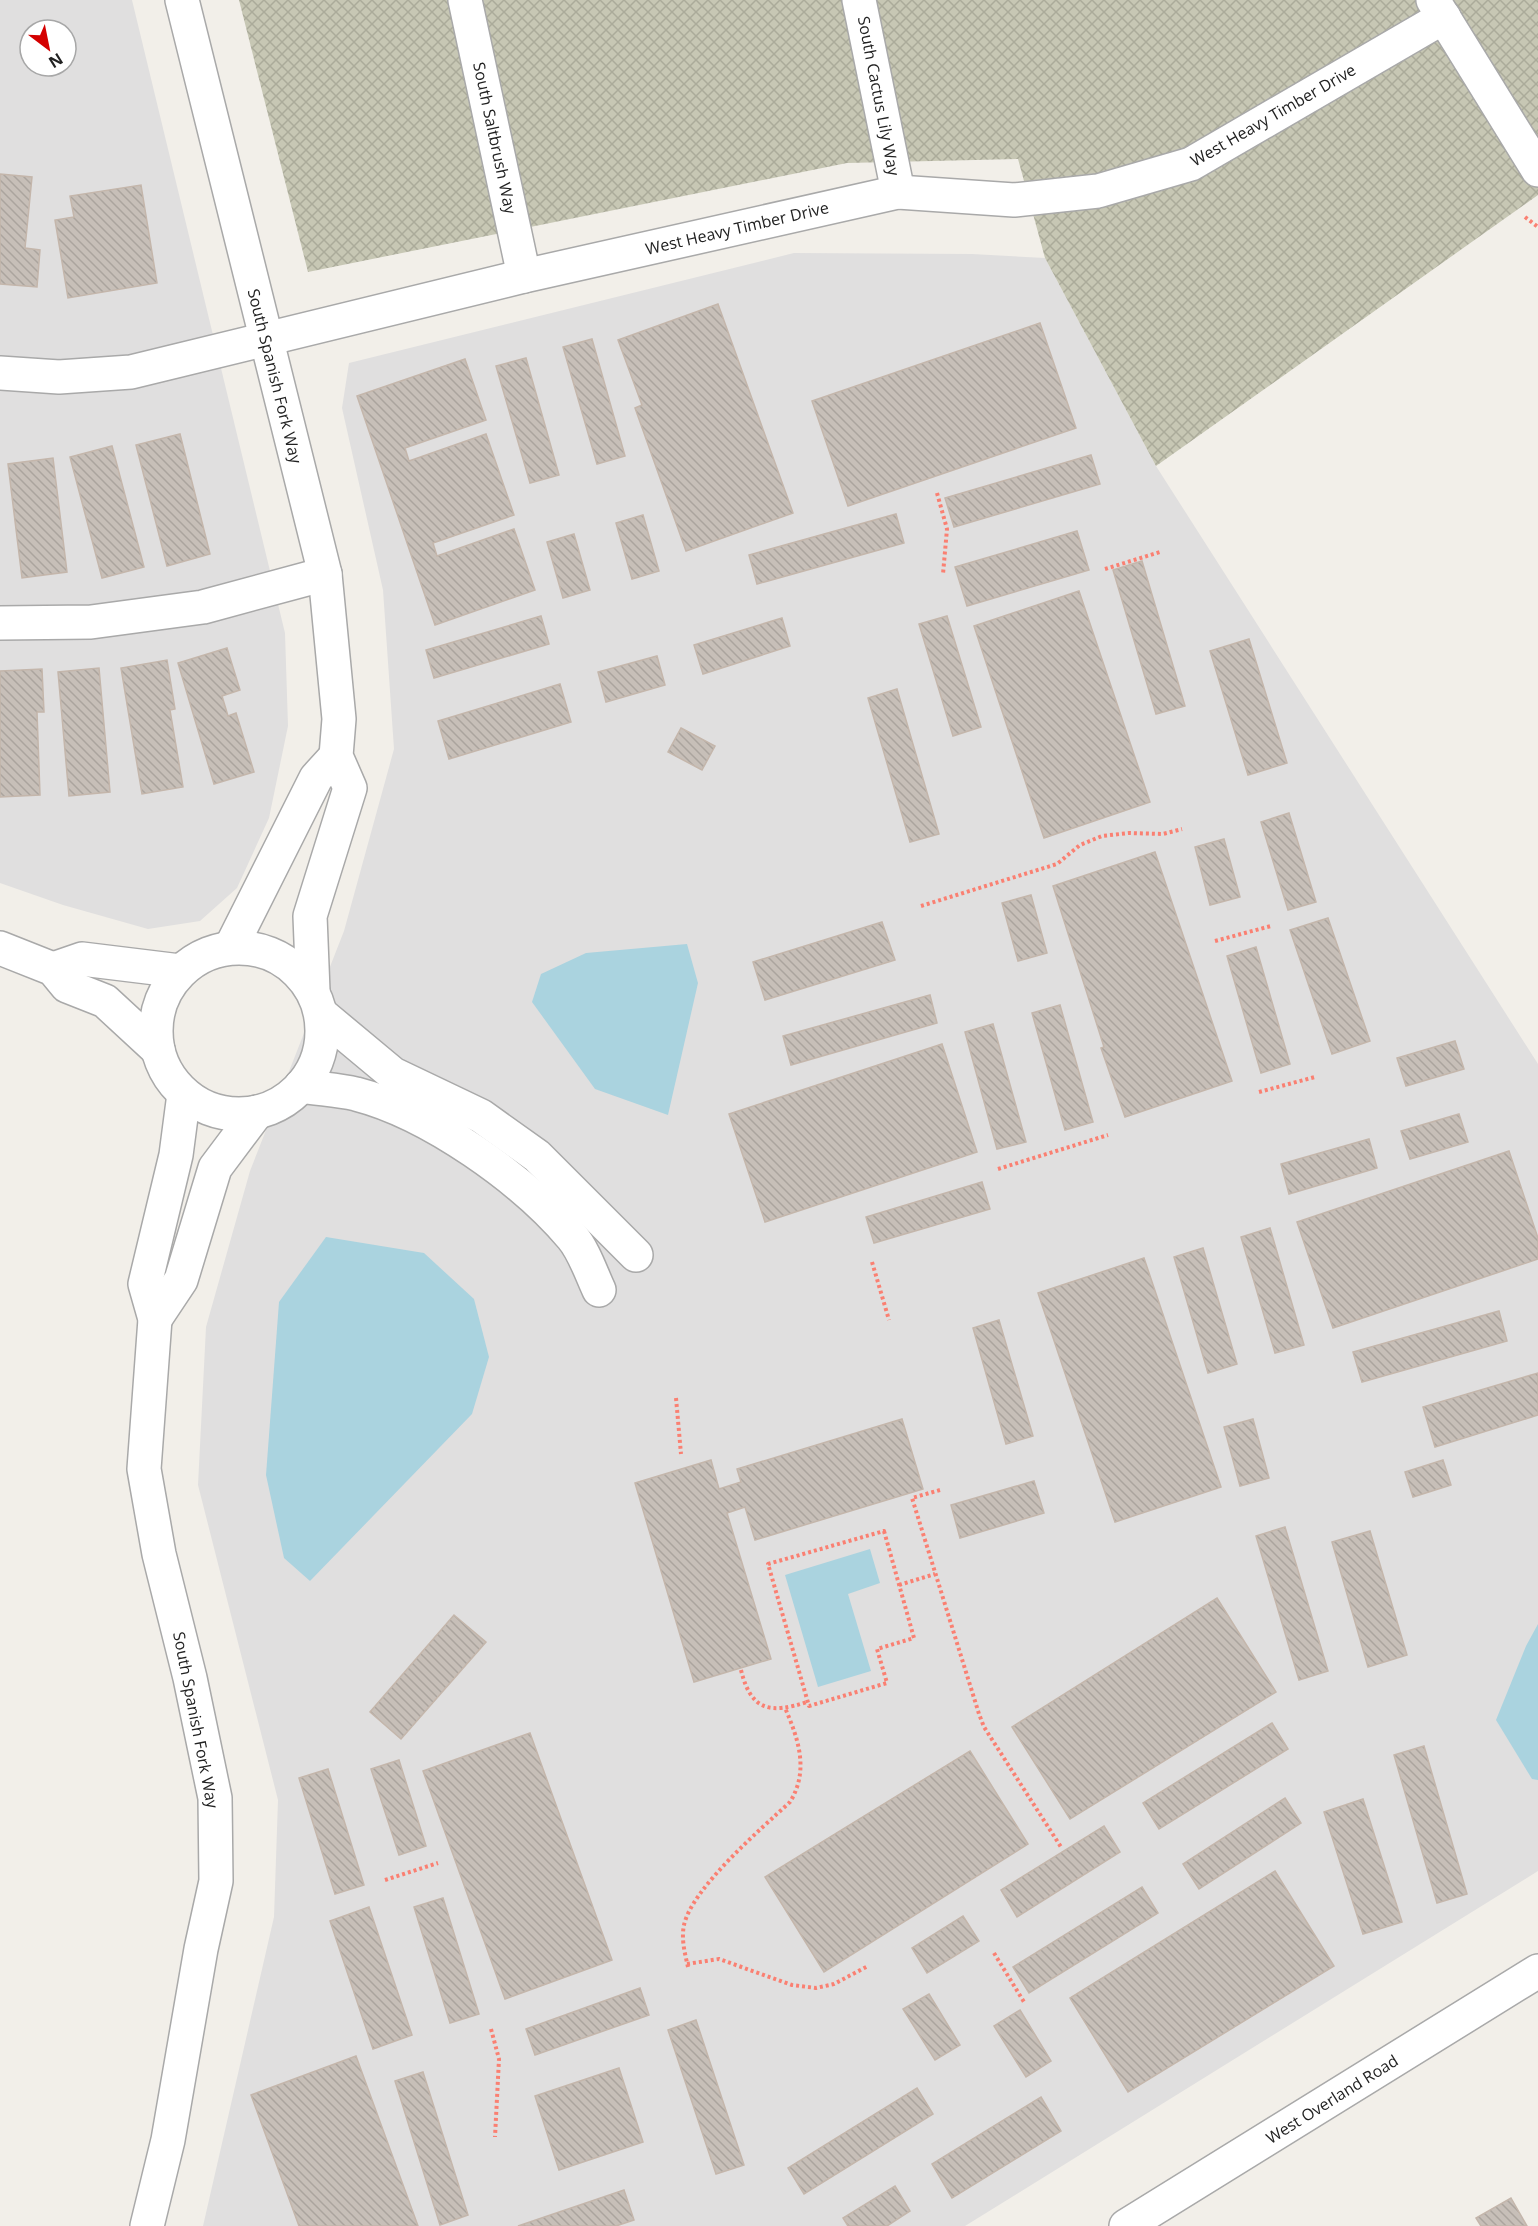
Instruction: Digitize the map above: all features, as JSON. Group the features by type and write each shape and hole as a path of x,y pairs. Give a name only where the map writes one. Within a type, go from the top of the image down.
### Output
{"street":[{"name":"South Spanish Fork Way","path":"182,0 325,574 338,698 336,756 350,788 310,916 317,1002"},
{"name":"South Saltbrush Way","path":"465,0 524,276"},
{"name":"South Cactus Lily Way","path":"859,0 898,192"},
{"name":"West Heavy Timber Drive","path":"0,373 59,377 131,372 524,276 898,192 1014,200 1098,191 1191,164 1438,9"},
{"path":"1438,9 1538,170"},
{"path":"0,623 91,622 203,608 325,574"},
{"path":"231,947 316,778 336,756"},
{"path":"317,1002 322,1040 315,1065 301,1086 281,1103 257,1112 231,1114 206,1107 184,1094 167,1074 158,1050 156,1022 164,994 180,971 204,955 231,947 256,948 279,957 298,971 317,1002 393,1074 481,1116 537,1156 636,1255"},
{"path":"0,948 52,969 67,986 105,1001 158,1050"},
{"path":"52,969 82,959 180,971"},
{"path":"301,1086 356,1094 415,1117 467,1147 525,1189 573,1238 599,1290"},
{"name":"South Spanish Fork Way","path":"147,2226 168,2140 201,1949 216,1881 215,1798 190,1678 159,1554 144,1469 154,1319 145,1284 176,1155 184,1094"},
{"path":"154,1319 181,1280 215,1168 257,1112"},
{"name":"West Overland Road","path":"1126,2226 1538,1971"}],"path":[{"path":"1525,217 1538,227"},
{"path":"938,493 947,529 943,574"},
{"path":"1105,568 1160,552"},
{"path":"921,906 1057,864 1080,845 1102,836 1130,833 1163,834 1182,829"},
{"path":"1215,941 1270,926"},
{"path":"1259,1092 1315,1077"},
{"path":"998,1169 1108,1135"},
{"path":"872,1262 889,1320"},
{"path":"676,1398 681,1454"},
{"path":"940,1490 912,1498 984,1727 1061,1847"},
{"path":"884,1531 915,1638 878,1649 887,1683 809,1706 807,1702 768,1564 884,1531"},
{"path":"899,1585 935,1574"},
{"path":"741,1670 751,1697 773,1709 807,1702"},
{"path":"785,1708 799,1745 801,1762 797,1791 790,1802 709,1883 693,1906 684,1924 683,1942 688,1966 719,1959 792,1984 816,1988 834,1984 868,1966"},
{"path":"385,1880 438,1863"},
{"path":"994,1953 1024,2002"},
{"path":"491,2029 500,2059 495,2137"}],"shaded area":[{"path":"0,0 132,0 285,633 288,726 269,818 237,888 200,921 148,929 63,905 0,883"},
{"path":"239,0 1538,0 1538,195 1156,466 1045,258 1018,159 847,163 308,272"},
{"path":"794,253 972,254 1045,258 1156,466 1538,1064 1538,1871 965,2226 203,2226 274,1917 278,1800 198,1485 206,1327 250,1171 344,931 394,749 383,590 342,408 349,363"}],"water":[{"path":"687,944 698,983 668,1115 595,1089 532,1002 541,974 586,953"},
{"path":"326,1237 424,1253 474,1299 489,1357 472,1414 310,1581 284,1558 266,1475 279,1302"},
{"path":"870,1549 880,1583 848,1594 871,1671 818,1687 785,1575"},
{"path":"1538,1624 1538,1780 1532,1779 1496,1720 1526,1646"}],"building":[{"path":"0,174 32,177 25,248 40,250 37,287 0,284"},
{"path":"141,185 157,283 68,298 55,220 74,217 70,196"},
{"path":"718,304 793,513 686,551 635,408 642,405 618,340"},
{"path":"1040,323 1076,428 848,506 812,401"},
{"path":"592,339 625,456 597,464 563,347"},
{"path":"526,358 559,475 530,483 496,366"},
{"path":"465,359 486,420 405,448 409,461 486,434 514,515 433,543 437,556 514,529 535,590 435,625 357,396"},
{"path":"180,434 210,554 167,566 136,445"},
{"path":"112,446 144,567 102,578 70,457"},
{"path":"1091,455 1100,484 954,527 945,498"},
{"path":"53,458 67,572 22,578 8,464"},
{"path":"896,514 904,543 757,584 749,555"},
{"path":"643,515 659,571 632,579 616,523"},
{"path":"1077,531 1089,570 967,606 955,567"},
{"path":"574,534 590,590 563,598 547,542"},
{"path":"1142,561 1185,706 1156,714 1113,570"},
{"path":"1079,591 1150,802 1044,838 974,626"},
{"path":"541,616 549,644 434,678 426,650"},
{"path":"947,616 981,727 953,736 919,624"},
{"path":"782,618 790,646 703,674 694,645"},
{"path":"1249,639 1287,763 1248,775 1210,651"},
{"path":"227,648 240,690 222,696 228,716 236,713 254,772 214,784 178,663"},
{"path":"657,656 665,685 606,702 598,672"},
{"path":"167,660 175,709 170,710 183,787 142,794 121,668"},
{"path":"99,668 110,792 69,796 58,672"},
{"path":"42,669 44,712 37,712 40,795 0,797 0,671"},
{"path":"560,684 571,722 449,759 438,721"},
{"path":"897,689 939,834 910,842 868,698"},
{"path":"681,728 715,746 702,770 668,752"},
{"path":"1289,813 1316,902 1288,910 1261,822"},
{"path":"1224,839 1240,897 1210,905 1195,847"},
{"path":"1155,852 1232,1081 1125,1117 1101,1048 1104,1047 1053,886"},
{"path":"1031,895 1047,953 1018,961 1002,903"},
{"path":"1328,918 1370,1041 1332,1054 1290,930"},
{"path":"882,922 895,960 765,1000 753,962"},
{"path":"1256,947 1290,1064 1261,1073 1227,956"},
{"path":"930,995 937,1023 791,1065 783,1036"},
{"path":"1060,1005 1093,1122 1065,1130 1032,1013"},
{"path":"993,1024 1026,1142 997,1149 965,1032"},
{"path":"1455,1041 1464,1069 1406,1086 1397,1058"},
{"path":"942,1044 977,1152 765,1222 729,1114"},
{"path":"1459,1114 1468,1142 1410,1159 1401,1131"},
{"path":"1369,1139 1377,1168 1289,1194 1281,1164"},
{"path":"1509,1151 1538,1238 1538,1259 1333,1328 1297,1222"},
{"path":"982,1182 990,1209 874,1243 866,1217"},
{"path":"1270,1228 1304,1345 1275,1353 1241,1237"},
{"path":"1203,1248 1237,1364 1208,1373 1174,1257"},
{"path":"1144,1258 1221,1487 1115,1522 1038,1293"},
{"path":"1499,1311 1507,1341 1362,1382 1353,1352"},
{"path":"999,1320 1033,1436 1006,1444 973,1328"},
{"path":"1538,1373 1538,1415 1435,1447 1423,1407"},
{"path":"902,1419 923,1489 755,1540 745,1507 727,1513 771,1659 694,1682 635,1483 711,1460 719,1489 741,1482 737,1469"},
{"path":"1253,1419 1269,1478 1240,1486 1224,1427"},
{"path":"1443,1460 1451,1485 1413,1497 1405,1472"},
{"path":"1034,1481 1044,1513 960,1538 951,1505"},
{"path":"1285,1527 1328,1671 1299,1680 1256,1536"},
{"path":"1370,1531 1407,1655 1368,1667 1332,1542"},
{"path":"1217,1598 1276,1692 1070,1819 1012,1727"},
{"path":"454,1615 486,1642 401,1739 370,1712"},
{"path":"1272,1723 1288,1749 1159,1829 1143,1803"},
{"path":"530,1733 612,1960 505,1999 423,1771"},
{"path":"1424,1746 1467,1894 1437,1903 1394,1755"},
{"path":"970,1751 1028,1844 824,1972 765,1877"},
{"path":"399,1760 426,1846 399,1855 371,1769"},
{"path":"328,1769 364,1885 335,1894 299,1778"},
{"path":"1285,1798 1301,1823 1199,1889 1183,1864"},
{"path":"1363,1799 1402,1922 1363,1934 1324,1812"},
{"path":"1104,1826 1120,1852 1017,1917 1001,1890"},
{"path":"1275,1871 1334,1966 1128,2092 1070,1998"},
{"path":"1142,1887 1158,1913 1029,1993 1013,1967"},
{"path":"443,1898 479,2014 450,2023 414,1907"},
{"path":"369,1907 412,2035 373,2049 330,1921"},
{"path":"963,1916 979,1941 927,1973 912,1948"},
{"path":"640,1988 649,2015 535,2055 526,2029"},
{"path":"929,1994 960,2045 935,2060 903,2009"},
{"path":"1020,2010 1051,2061 1026,2077 994,2026"},
{"path":"696,2020 744,2165 716,2174 668,2030"},
{"path":"356,2056 418,2226 299,2226 251,2095"},
{"path":"619,2068 643,2142 559,2170 535,2096"},
{"path":"423,2072 468,2215 440,2225 395,2081"},
{"path":"917,2088 933,2114 804,2194 788,2168"},
{"path":"1041,2097 1061,2131 952,2198 932,2164"},
{"path":"895,2186 910,2211 887,2226 848,2226 843,2218"},
{"path":"624,2190 634,2220 616,2226 518,2226"},
{"path":"1511,2198 1527,2226 1481,2226 1476,2218"}]}
